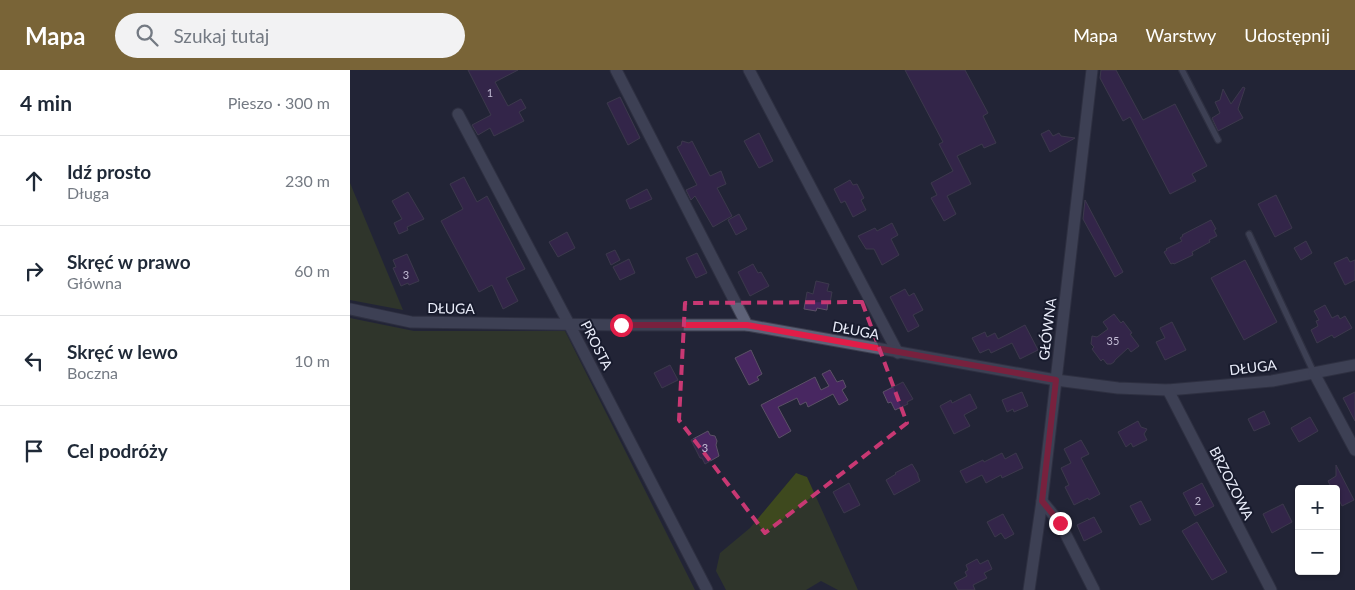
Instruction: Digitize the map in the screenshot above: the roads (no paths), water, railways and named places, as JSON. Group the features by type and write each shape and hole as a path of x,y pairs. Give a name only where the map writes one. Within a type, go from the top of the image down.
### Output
{"street":[{"path":"616,70 747,325"},
{"path":"750,70 898,353"},
{"name":"GŁÓWNA","path":"1029,590 1042,501 1092,70"},
{"name":"PROSTA","path":"458,114 706,590"},
{"name":"DŁUGA","path":"350,309 411,322 747,325 1056,380 1118,388 1168,390 1272,381 1355,365"},
{"path":"1314,372 1355,450"},
{"name":"BRZOZOWA","path":"1168,390 1270,590"},
{"path":"1042,501 1060,523 1094,590"}],"lane":[{"path":"1182,70 1218,140"},
{"path":"1249,234 1314,372"}]}
